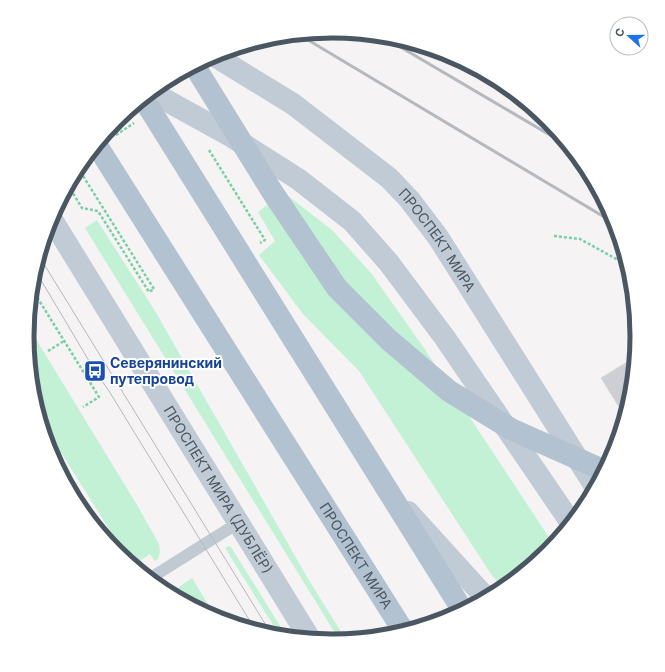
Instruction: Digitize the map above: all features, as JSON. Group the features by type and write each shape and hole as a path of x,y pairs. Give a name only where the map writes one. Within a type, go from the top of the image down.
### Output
{"main road":[{"name":"ПРОСПЕКТ МИРА","path":"219,59 293,104 388,178 409,198 438,237 592,482"},
{"path":"197,70 273,193 337,288 389,340 449,391 511,429 599,469"},
{"path":"157,95 230,135 298,179 352,221 389,263 445,338 568,519"},
{"path":"146,103 460,606"},
{"name":"ПРОСПЕКТ МИРА","path":"100,150 401,626"},
{"name":"ПРОСПЕКТ МИРА (ДУБЛЁР)","path":"56,226 306,633"},
{"path":"387,488 483,594"}],"lane":[{"path":"155,575 238,523"}],"path":[{"path":"218,165 265,240"},
{"path":"72,191 82,208 98,211 149,292 154,289 82,174"},
{"path":"554,236 580,239 622,262"},
{"path":"37,297 99,397 83,407"},
{"path":"48,352 64,342"}],"green space":[{"path":"283,192 332,230 371,273 424,348 551,540 514,573 499,583 491,574 359,371 303,314 259,255 275,241 258,212"},
{"path":"97,220 155,311 307,577 342,634 336,634 85,228"},
{"path":"34,336 137,505 159,544 160,552 158,559 155,561 150,554 141,560 145,567 119,545 53,440 44,413 40,394"},
{"path":"229,546 231,547 283,630 276,629 225,548"},
{"path":"192,578 211,609 183,595 178,592 179,587"}],"building":[{"path":"627,362 629,365 623,404 619,407 601,378"}],"tram line":[{"path":"43,263 267,627"},
{"path":"40,278 95,371 109,391 251,623"}],"railway":[{"path":"306,39 606,218"},
{"path":"396,44 557,139"}],"place":[{"name":"Северянинский путепровод","path":"95,371"}]}
